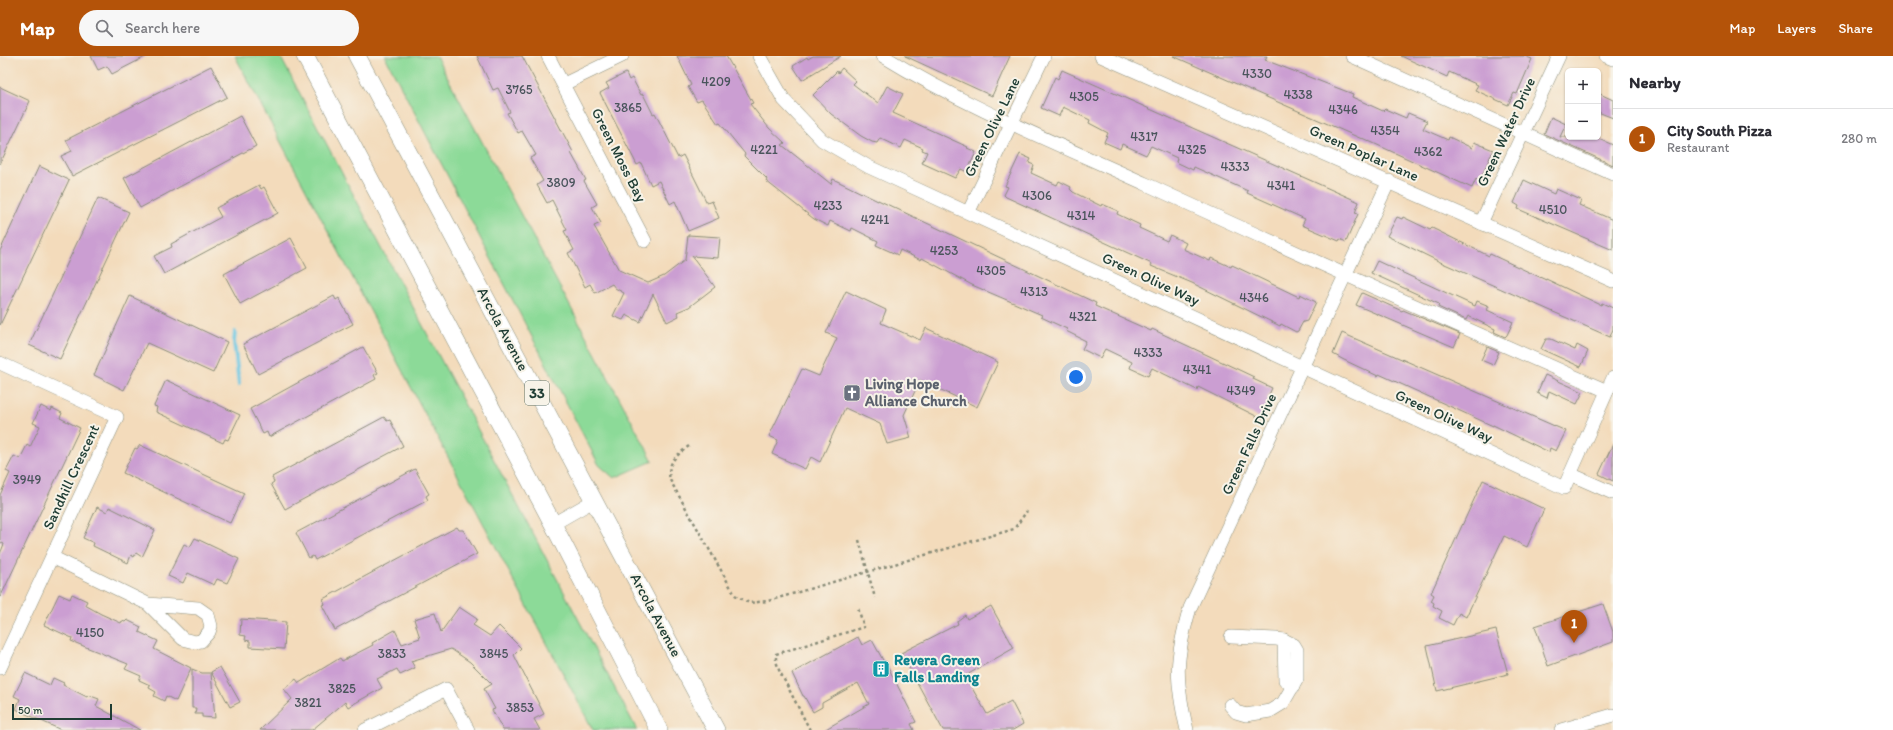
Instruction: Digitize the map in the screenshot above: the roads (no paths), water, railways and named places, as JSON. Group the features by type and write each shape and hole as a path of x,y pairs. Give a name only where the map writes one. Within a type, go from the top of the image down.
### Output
{"main road":[{"path":"305,56 553,524 659,730"},
{"name":"Arcola Avenue","path":"357,56 595,500 716,730"}],"street":[{"name":"Green Moss Bay","path":"548,56 645,241"},
{"path":"564,84 622,56"},
{"name":"Green Olive Way","path":"759,56 784,100 822,140 869,167 1564,488 1570,474"},
{"path":"883,56 913,74 1011,122 1344,276 1607,391"},
{"name":"Green Olive Lane","path":"969,212 1044,56"},
{"name":"Green Poplar Lane","path":"1101,56 1389,181 1613,281"},
{"path":"1352,56 1613,174"},
{"name":"Green Water Drive","path":"1481,223 1559,56"},
{"path":"1606,56 1613,59"},
{"name":"Green Falls Drive","path":"1187,730 1179,694 1177,673 1181,637 1190,608 1389,181"},
{"name":"Sandhill Crescent","path":"0,362 117,417 0,668"},
{"path":"1613,378 1570,474 1613,493"},
{"path":"553,524 595,500"},
{"path":"52,557 148,604"},
{"path":"1230,705 1236,712 1246,715 1270,711 1283,704 1297,679 1297,650 1294,645 1284,640 1231,637"},
{"path":"365,730 446,689 468,730"},
{"path":"1561,730 1613,715"}],"waterway":[{"path":"235,332 234,342 239,384"}],"place":[{"name":"Living Hope Alliance Church","path":"852,393"},
{"name":"City South Pizza","path":"1574,643"},
{"name":"Revera Green Falls Landing","path":"881,669"}]}
